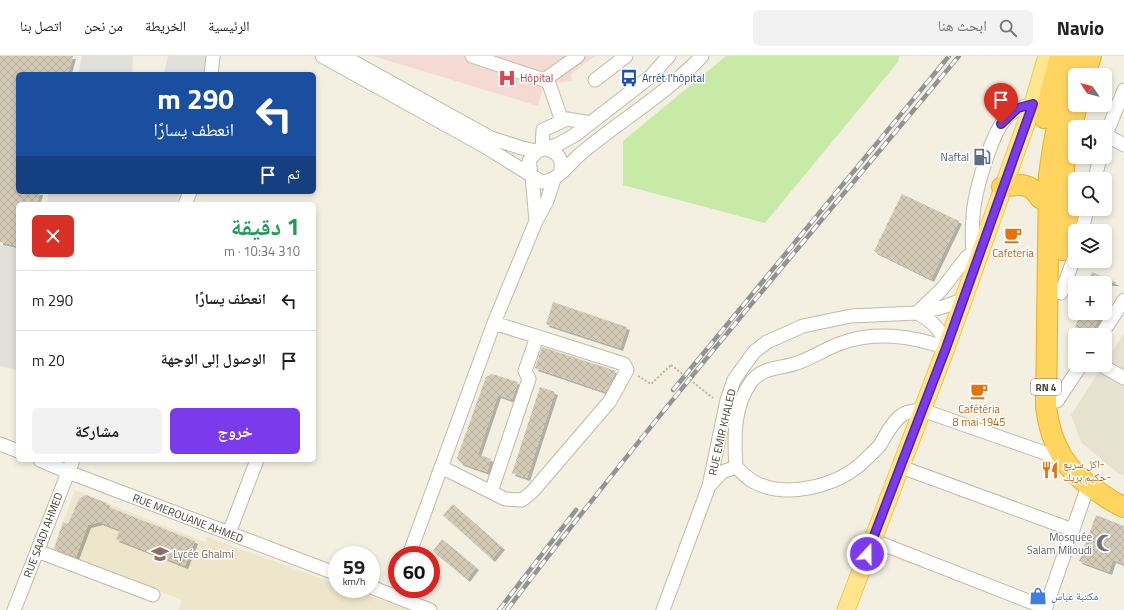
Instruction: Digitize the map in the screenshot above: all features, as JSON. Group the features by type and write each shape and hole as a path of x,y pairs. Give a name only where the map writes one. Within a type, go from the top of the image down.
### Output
{"highway":[{"name":"RN 4","path":"1049,232 1040,198 1038,152 1044,112 1060,56"},
{"name":"RN 4","path":"1076,56 1058,115 1049,175 1046,407 1050,433 1062,459 1088,486 1124,507"},
{"path":"1087,68 1091,56"},
{"path":"1100,68 1103,56"},
{"name":"RN 4","path":"1068,248 1062,216 1065,157 1075,112"},
{"name":"RN 4","path":"1072,224 1077,164"},
{"path":"1002,187 1020,185 1028,186 1035,190 1040,198"},
{"name":"RN 4","path":"1068,258 1061,292 1057,401 1060,427 1065,440 1075,456 1092,472 1124,492"}],"main road":[{"path":"846,610 947,346 978,247 1033,104 1047,56"}],"street":[{"path":"211,72 213,56"},
{"path":"322,56 490,148 532,174 542,182 557,176 602,136 685,72 702,56"},
{"path":"343,56 491,138 522,148 556,153 562,162 547,201 536,221 494,323 412,546"},
{"path":"472,56 544,80 578,56"},
{"path":"595,80 626,56"},
{"path":"536,221 532,174 529,161 542,150 567,141 650,78 669,56"},
{"path":"547,78 562,121"},
{"path":"1112,120 1124,90"},
{"path":"947,346 944,336 932,322 917,313 942,289 978,247 972,227 974,204 997,131 1018,108 1033,104"},
{"path":"542,150 542,130 567,119 591,123"},
{"path":"1112,139 1124,145"},
{"name":"RUE EMIR KHALED","path":"663,610 709,486 727,400 734,380 754,352 782,334 803,326 852,316 917,313 940,308 962,300"},
{"path":"1106,328 1124,300"},
{"path":"441,467 505,499 522,500 532,492 610,401 627,370 624,364 494,323"},
{"path":"947,346 913,339 860,336 839,343 798,363 773,367 762,372 752,381 743,395 738,410 734,441 736,467 752,481 789,490 803,490 827,483 864,462 879,446 902,415 913,411 922,410 1062,459"},
{"path":"491,492 529,379 525,371 538,337"},
{"path":"1112,371 1124,378"},
{"path":"1057,401 1076,372"},
{"path":"0,444 16,450"},
{"name":"RUE MEROUANE AHMED","path":"45,462 328,571"},
{"name":"RUE SAADI AHMED","path":"14,610 72,462"},
{"path":"229,533 255,462"},
{"path":"709,486 722,472 736,467"},
{"path":"901,467 1073,530"},
{"path":"872,540 1046,609 1088,486"},
{"path":"37,551 153,596"},
{"path":"407,598 430,610"}],"path":[{"path":"627,370 651,384 671,365 713,398"}],"shaded area":[{"path":"82,56 133,56 132,72 78,72"},
{"path":"168,56 211,56 207,72 164,72"},
{"name":"Hôpital","path":"373,56 595,56 571,74 572,81 544,84 538,106"},
{"path":"48,194 179,194 177,202 46,202"},
{"path":"0,245 16,249 16,370 0,366"},
{"path":"1124,333 1124,476 1114,470 1081,442 1071,415 1099,372 1112,372 1112,352"},
{"name":"Lycée Ghalmi","path":"75,490 205,542 207,537 328,581 328,598 376,598 409,610 178,610 182,600 53,550"}],"green space":[{"path":"726,56 899,56 898,62 765,223 623,185 623,141"}],"building":[{"path":"0,56 73,56 69,72 16,72 16,194 40,194 38,202 16,202 16,246 0,242"},
{"path":"902,194 959,221 931,279 874,251"},
{"path":"1092,272 1101,276 1091,276"},
{"path":"553,302 627,327 620,348 546,324"},
{"path":"1078,320 1098,320 1094,328 1075,327"},
{"path":"542,347 616,371 606,392 535,368"},
{"path":"492,374 518,382 512,400 498,395 478,454 491,459 487,472 461,463 457,458 486,377"},
{"path":"540,387 555,392 527,478 512,473"},
{"path":"86,495 107,503 106,506 195,541 185,566 116,539 120,530 100,522 88,525 76,557 54,549 63,522 68,524 79,499"},
{"path":"453,504 502,547 492,559 443,515"},
{"name":"Mosquée Salam Miloudi","path":"1096,515 1124,526 1124,564 1113,560 1109,572 1079,561"},
{"path":"442,539 476,567 467,579 440,557 440,546 437,546"}],"railway":[{"path":"673,390 949,56"},
{"path":"507,610 561,539 673,399 959,56"},
{"path":"499,610 576,510"}],"place":[{"name":"Hôpital","path":"507,78"},
{"name":"Arrét l'hôpital","path":"629,78"},
{"name":"Naftal","path":"982,157"},
{"name":"Cafeteria","path":"1013,235"},
{"name":"Cafétéria 8 mai 1945","path":"979,391"},
{"name":"اكل سريع- حكيم بريك-","path":"1050,470"},
{"name":"Mosquée Salam Miloudi","path":"1105,543"},
{"name":"Lycée Ghalmi","path":"160,554"},
{"name":"مكتبة عباس","path":"1038,596"}],"route":[{"path":"867,554 946,348 962,300 984,243 1002,187 1033,104 1018,108 1001,124"}]}
